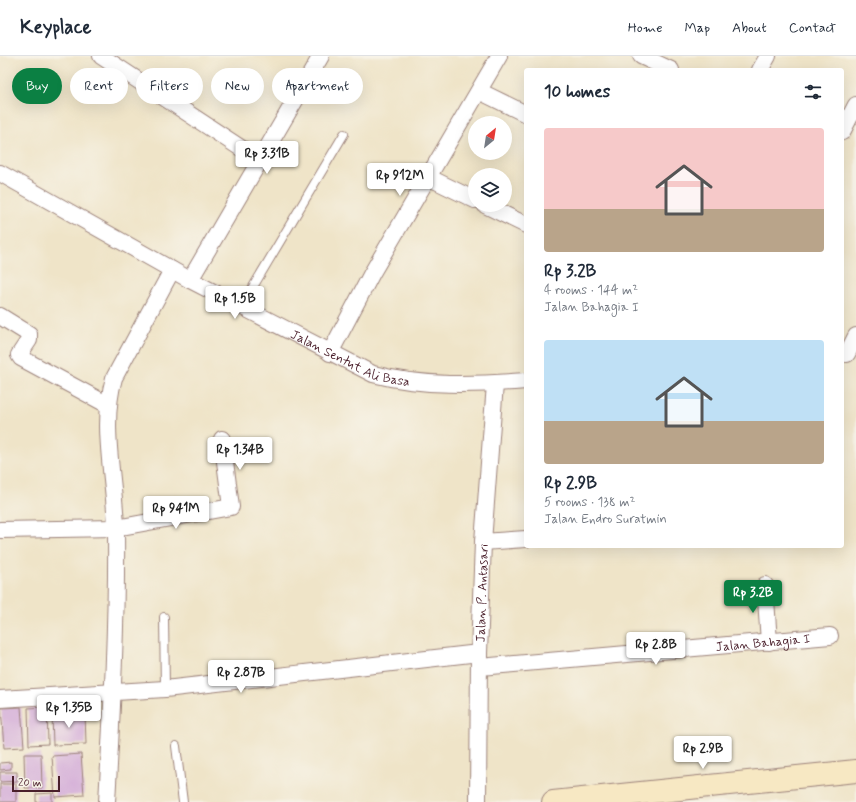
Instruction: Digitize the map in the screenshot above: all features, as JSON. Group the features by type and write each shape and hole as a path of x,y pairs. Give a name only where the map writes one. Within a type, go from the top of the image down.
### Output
{"main road":[{"path":"553,802 856,771"}],"street":[{"path":"101,56 259,160"},
{"path":"190,280 321,56"},
{"path":"641,56 667,68"},
{"path":"761,68 768,56"},
{"path":"330,353 372,272 479,91 496,57"},
{"path":"479,91 524,113"},
{"path":"844,128 856,105"},
{"path":"428,177 468,197"},
{"name":"Jalan Sentut Ali Basa","path":"2,178 190,280 373,374 397,380 438,384 495,384 524,381"},
{"path":"499,212 524,225"},
{"path":"107,802 113,693 116,528 108,397 114,378 172,270"},
{"path":"0,316 29,334 29,340 19,355 20,358 108,405"},
{"path":"848,353 856,336"},
{"name":"Jalan P. Antasari","path":"478,802 483,542 495,384"},
{"path":"0,530 116,528 231,507 222,439"},
{"path":"483,542 524,539"},
{"path":"765,585 769,642"},
{"name":"Jalan Bahagia I","path":"0,699 113,693 480,660 769,642 830,636"}],"lane":[{"path":"242,307 344,134"},
{"path":"164,617 165,689"},
{"path":"176,746 183,802"}],"building":[{"path":"21,707 24,747 4,748 1,708"},
{"path":"47,707 48,744 29,745 28,708"},
{"path":"85,712 86,744 53,745 52,714"},
{"path":"24,754 41,754 42,788 25,788"},
{"path":"81,754 84,795 55,797 52,756"},
{"path":"11,762 11,769 0,770 0,763"},
{"path":"0,772 17,772 17,781 0,782"},
{"path":"0,784 16,784 16,802 0,802"},
{"path":"52,793 52,802 36,802 36,794"}]}
